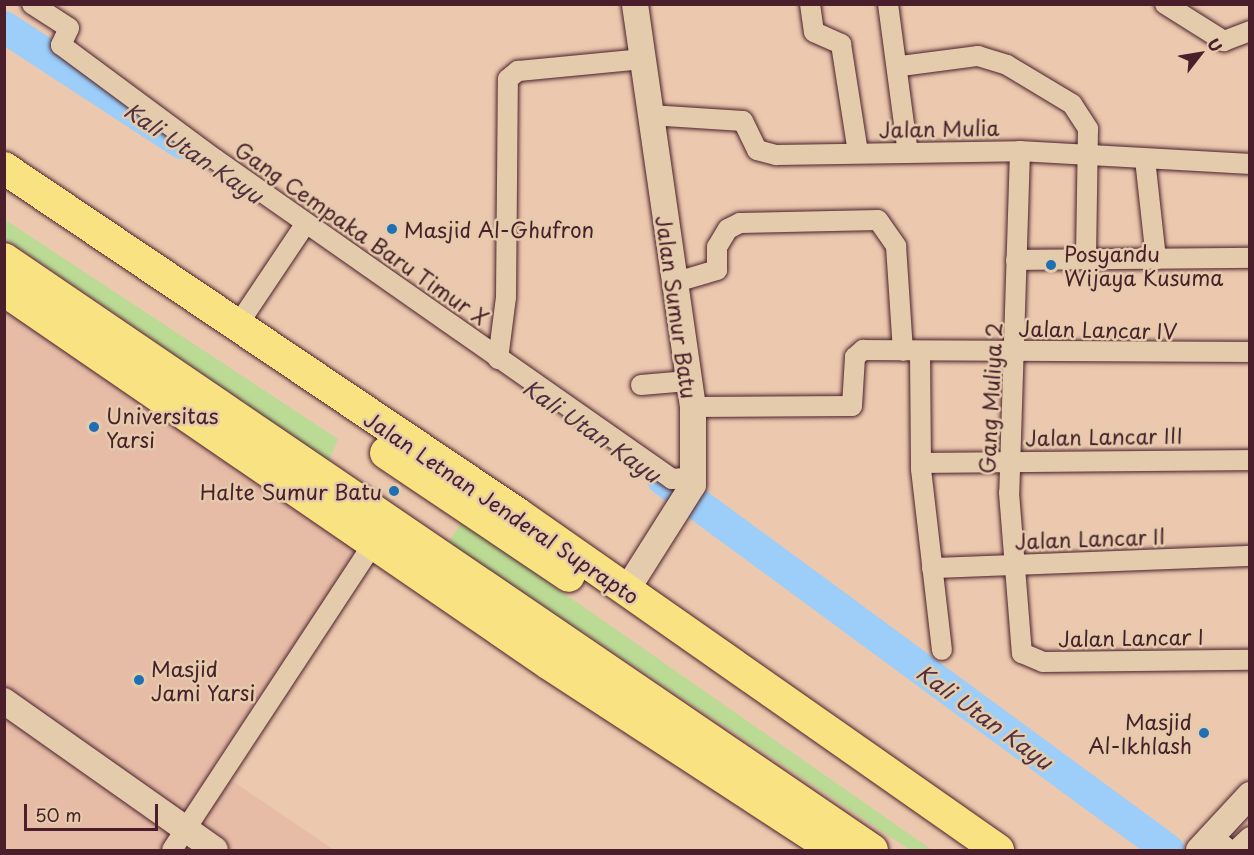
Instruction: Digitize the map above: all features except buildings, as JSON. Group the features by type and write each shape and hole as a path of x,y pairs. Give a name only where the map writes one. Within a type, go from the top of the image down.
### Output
{"main road":[{"name":"Jalan Letnan Jenderal Suprapto","path":"4,168 710,648 998,850"},
{"name":"Jalan Letnan Jenderal Suprapto","path":"4,191 300,396 724,684 957,849"},
{"path":"4,259 646,693 872,850"},
{"path":"4,290 206,426 373,544 835,850"},
{"path":"195,387 206,426"},
{"path":"300,396 332,393"},
{"path":"710,648 724,684"},
{"path":"603,697 646,693"}],"street":[{"name":"Gang Cempaka Baru Timur X","path":"32,4 69,28 61,45 305,224 672,479 692,483"},
{"name":"Jalan Sumur Batu","path":"635,4 673,283 693,407 692,483"},
{"path":"810,4 814,32 841,44 858,153"},
{"path":"888,4 901,66 908,153"},
{"path":"1164,4 1224,41 1250,31"},
{"path":"901,66 978,56 1007,65 1080,112 1088,129 1086,258"},
{"path":"498,359 506,297 508,80 518,71 643,59"},
{"name":"Jalan Mulia","path":"650,115 743,121 757,150 766,153 1020,151 1250,164"},
{"name":"Gang Muliya 2","path":"1019,647 1011,564 1020,151"},
{"path":"1145,159 1156,259"},
{"path":"673,283 717,270 717,247 728,229 741,223 878,220 896,246 912,351 942,650"},
{"path":"237,326 305,224"},
{"path":"1016,260 1250,258"},
{"name":"Jalan Lancar IV","path":"693,407 853,405 855,354 912,351 1250,352"},
{"path":"641,385 688,381"},
{"name":"Jalan Lancar III","path":"924,464 1250,460"},
{"path":"626,591 671,523 692,483"},
{"path":"179,841 373,544"},
{"name":"Jalan Lancar II","path":"932,568 1250,556"},
{"name":"Jalan Lancar I","path":"1019,647 1027,658 1043,662 1250,660"},
{"path":"4,701 179,841 215,850"},
{"path":"1213,846 1250,795"},
{"path":"1236,850 1250,837"}],"shaded area":[{"name":"Universitas Yarsi","path":"4,305 361,549 212,767 334,850 5,850"}],"green space":[{"path":"4,219 338,439 329,460 5,238"},
{"path":"461,522 932,850 910,850 449,542"}],"waterway":[{"name":"Kali Utan Kayu","path":"4,27 182,143"},
{"name":"Kali Utan Kayu","path":"663,479 1168,850"}],"place":[{"name":"Masjid Al-Ghufron","path":"392,229"},
{"name":"Posyandu Wijaya Kusuma","path":"1051,265"},
{"name":"Universitas Yarsi","path":"94,427"},
{"name":"Halte Sumur Batu","path":"394,491"},
{"name":"Masjid Jami Yarsi","path":"139,680"},
{"name":"Masjid Al-Ikhlash","path":"1204,733"}]}
